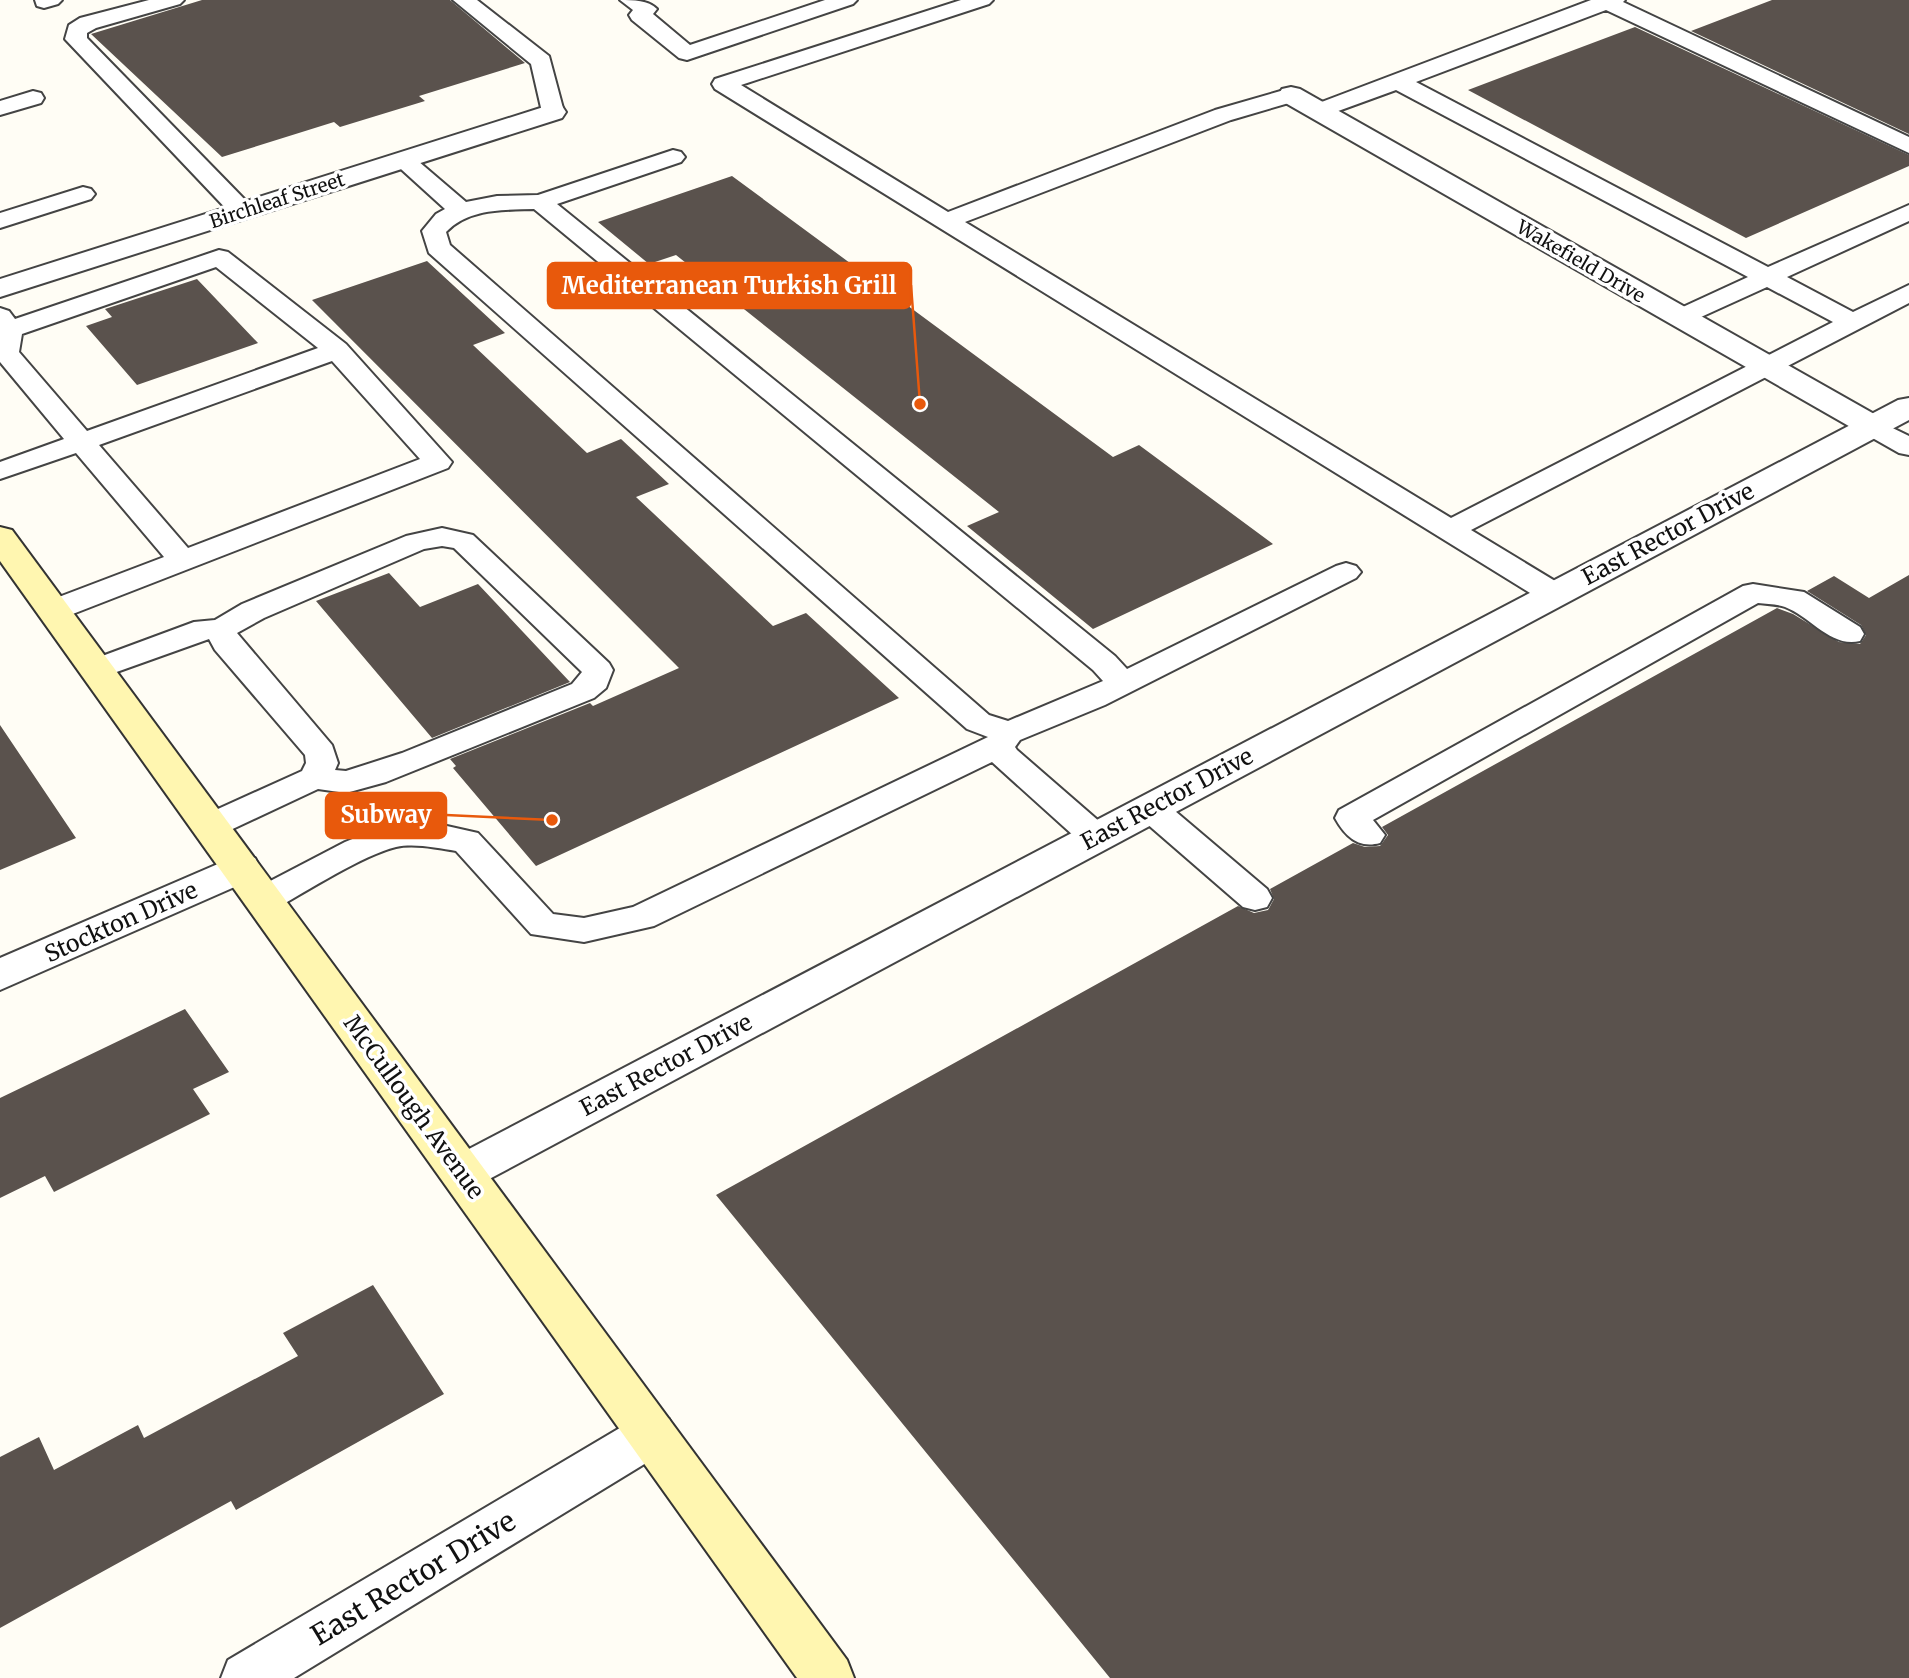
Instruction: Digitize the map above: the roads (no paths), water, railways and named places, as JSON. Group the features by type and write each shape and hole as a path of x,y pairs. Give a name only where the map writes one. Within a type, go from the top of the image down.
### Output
{"main road":[{"name":"McCullough Avenue","path":"0,537 828,1678"}],"street":[{"name":"Wakefield Drive","path":"1291,95 1872,426"},
{"name":"Birchleaf Street","path":"0,288 553,111"},
{"name":"East Rector Drive","path":"462,1173 1909,407"},
{"name":"Stockton Drive","path":"0,975 241,868"},
{"name":"East Rector Drive","path":"247,1678 652,1434"}],"lane":[{"path":"173,0 88,23 77,30 76,39 242,211"},
{"path":"464,0 541,61 553,111"},
{"path":"631,0 646,9 639,15 687,53 846,0"},
{"path":"982,0 723,84 1554,594"},
{"path":"1319,111 1607,1 1909,146"},
{"path":"1398,82 1853,322"},
{"path":"948,220 1223,115 1291,95"},
{"path":"0,108 33,99"},
{"path":"673,157 540,202 497,203 461,210 445,219 434,231 438,248 978,722 1004,739"},
{"path":"403,160 461,210"},
{"path":"0,221 83,194"},
{"path":"540,202 1104,663 1123,684"},
{"path":"1681,317 1909,212"},
{"path":"54,610 438,462 337,350 219,257 5,323 6,353 182,560"},
{"path":"1450,530 1909,293"},
{"path":"0,471 337,350"},
{"path":"0,388 27,378"},
{"path":"1872,426 1909,447"},
{"path":"97,669 205,629 220,630 253,611 403,547 442,537 463,541 598,670 595,681 583,691 413,761 346,782 314,778 210,826"},
{"path":"263,900 357,849 394,835 438,836 466,841 543,925 584,930 642,917 1004,739 1123,684 1346,572"},
{"path":"1368,835 1351,818 1753,593 1793,599 1849,634"},
{"path":"220,630 226,643 321,753 322,763 314,778"},
{"path":"1004,739 1006,758 1096,837"},
{"path":"1150,808 1255,898"}],"place":[{"name":"Mediterranean Turkish Grill","path":"920,404"},
{"name":"Subway","path":"552,820"}]}
